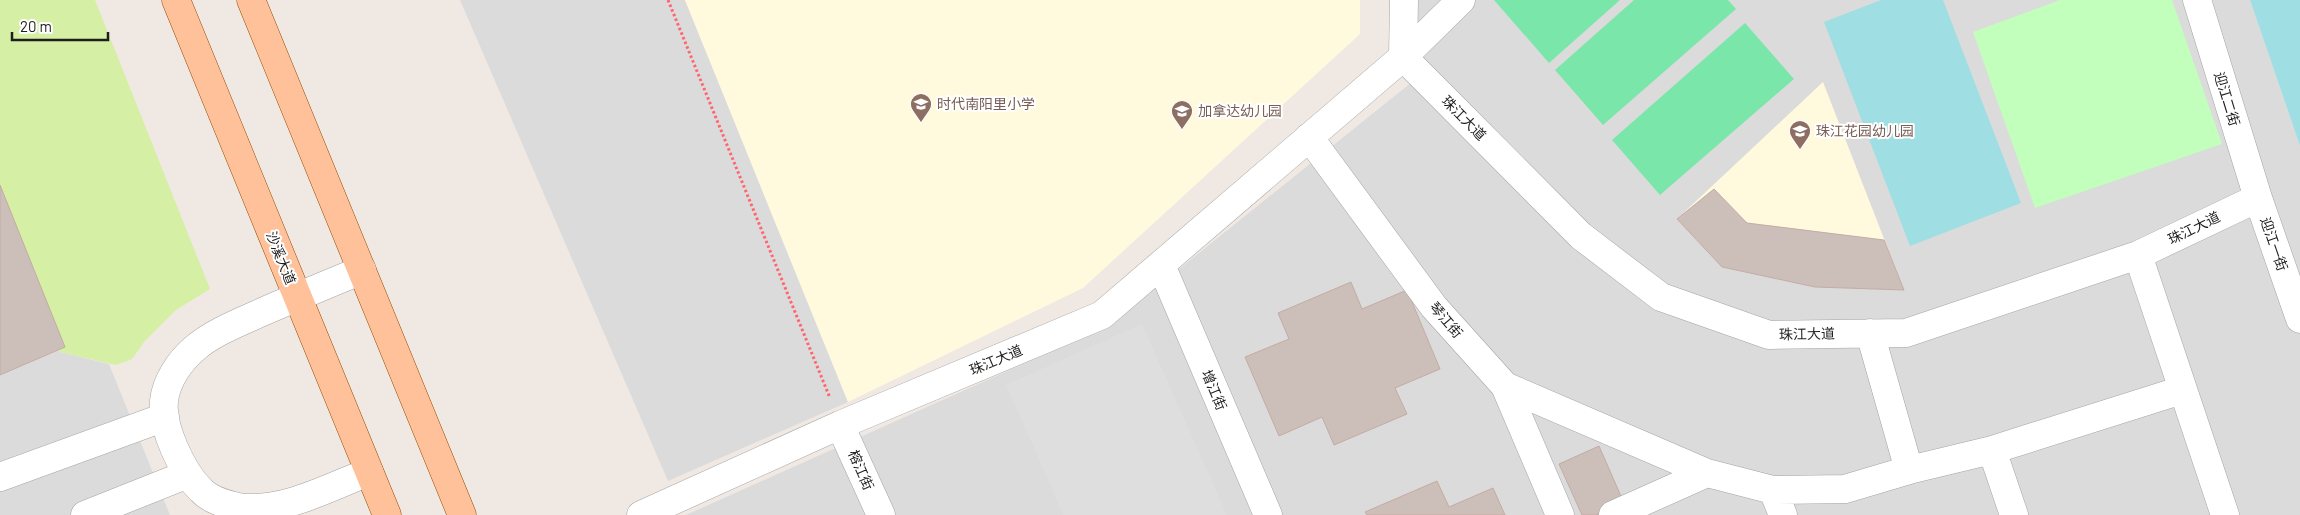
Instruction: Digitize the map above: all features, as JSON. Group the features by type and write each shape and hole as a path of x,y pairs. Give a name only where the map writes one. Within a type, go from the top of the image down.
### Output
{"main road":[{"name":"沙溪大道","path":"176,0 387,515"},
{"path":"251,0 462,515"}],"street":[{"path":"1403,57 1404,0"},
{"name":"珠江大道","path":"641,515 840,425 1102,315 1403,57 1461,0"},
{"name":"迎江二街","path":"2197,0 2258,198"},
{"name":"珠江大道","path":"1403,57 1581,236 1661,297 1769,335 1906,333 2138,255 2258,198"},
{"name":"琴江街","path":"1309,138 1434,307 1504,386 1560,515"},
{"name":"迎江一街","path":"2258,198 2300,319"},
{"path":"2138,255 2225,515"},
{"name":"增江街","path":"1160,265 1268,515"},
{"path":"362,270 239,322 194,348 179,364 170,381 164,400 165,417 176,452 188,474 201,491 218,502 240,507 269,506 295,501 369,472"},
{"path":"1870,333 1909,470"},
{"path":"1504,386 1707,473 1773,490 1844,489 1909,470 1992,450 2182,390"},
{"path":"0,477 165,417"},
{"name":"榕江街","path":"840,425 881,515"},
{"path":"1992,450 2014,515"},
{"path":"1613,515 1707,473"},
{"path":"85,515 188,474"},
{"path":"1773,490 1783,515"}],"path":[{"path":"668,0 840,425"}],"shaded area":[{"path":"460,0 685,0 848,402 668,481"},
{"name":"时代南阳里小学","path":"685,0 1360,0 1360,34 1083,288 848,402"},
{"path":"1410,0 2250,0 2300,146 2300,515 686,515 1108,326 1412,82"},
{"name":"珠江花园幼儿园","path":"1823,82 1904,290 1815,287 1722,267 1677,219"},
{"path":"0,206 60,352 109,364 170,515 0,515"},
{"path":"1142,324 1227,515 1063,515 1006,385"}],"green space":[{"path":"0,0 95,0 210,289 176,310 144,342 132,359 116,365 60,352 0,206"},
{"path":"1494,0 1620,0 1549,63"},
{"path":"1634,0 1728,0 1736,9 1603,125 1555,70"},
{"path":"2060,0 2172,0 2222,144 2035,208 1973,32"},
{"path":"1745,23 1794,79 1660,195 1612,140"}],"water":[{"path":"1881,0 1943,0 2021,203 1910,246 1824,22"},
{"path":"2250,0 2300,0 2300,146"}],"building":[{"path":"0,185 65,347 0,375"},
{"path":"1714,189 1747,223 1884,240 1904,290 1815,287 1722,267 1677,219"},
{"path":"1351,282 1362,309 1407,290 1440,369 1395,388 1407,414 1334,445 1322,417 1279,436 1245,357 1289,339 1278,313"},
{"path":"1599,446 1624,503 1596,515 1582,515 1559,464"},
{"path":"1437,481 1449,507 1493,488 1505,515 1367,515 1365,512"}],"place":[{"name":"时代南阳里小学","path":"921,123"},
{"name":"加拿达幼儿园","path":"1182,130"},
{"name":"珠江花园幼儿园","path":"1800,150"}]}
